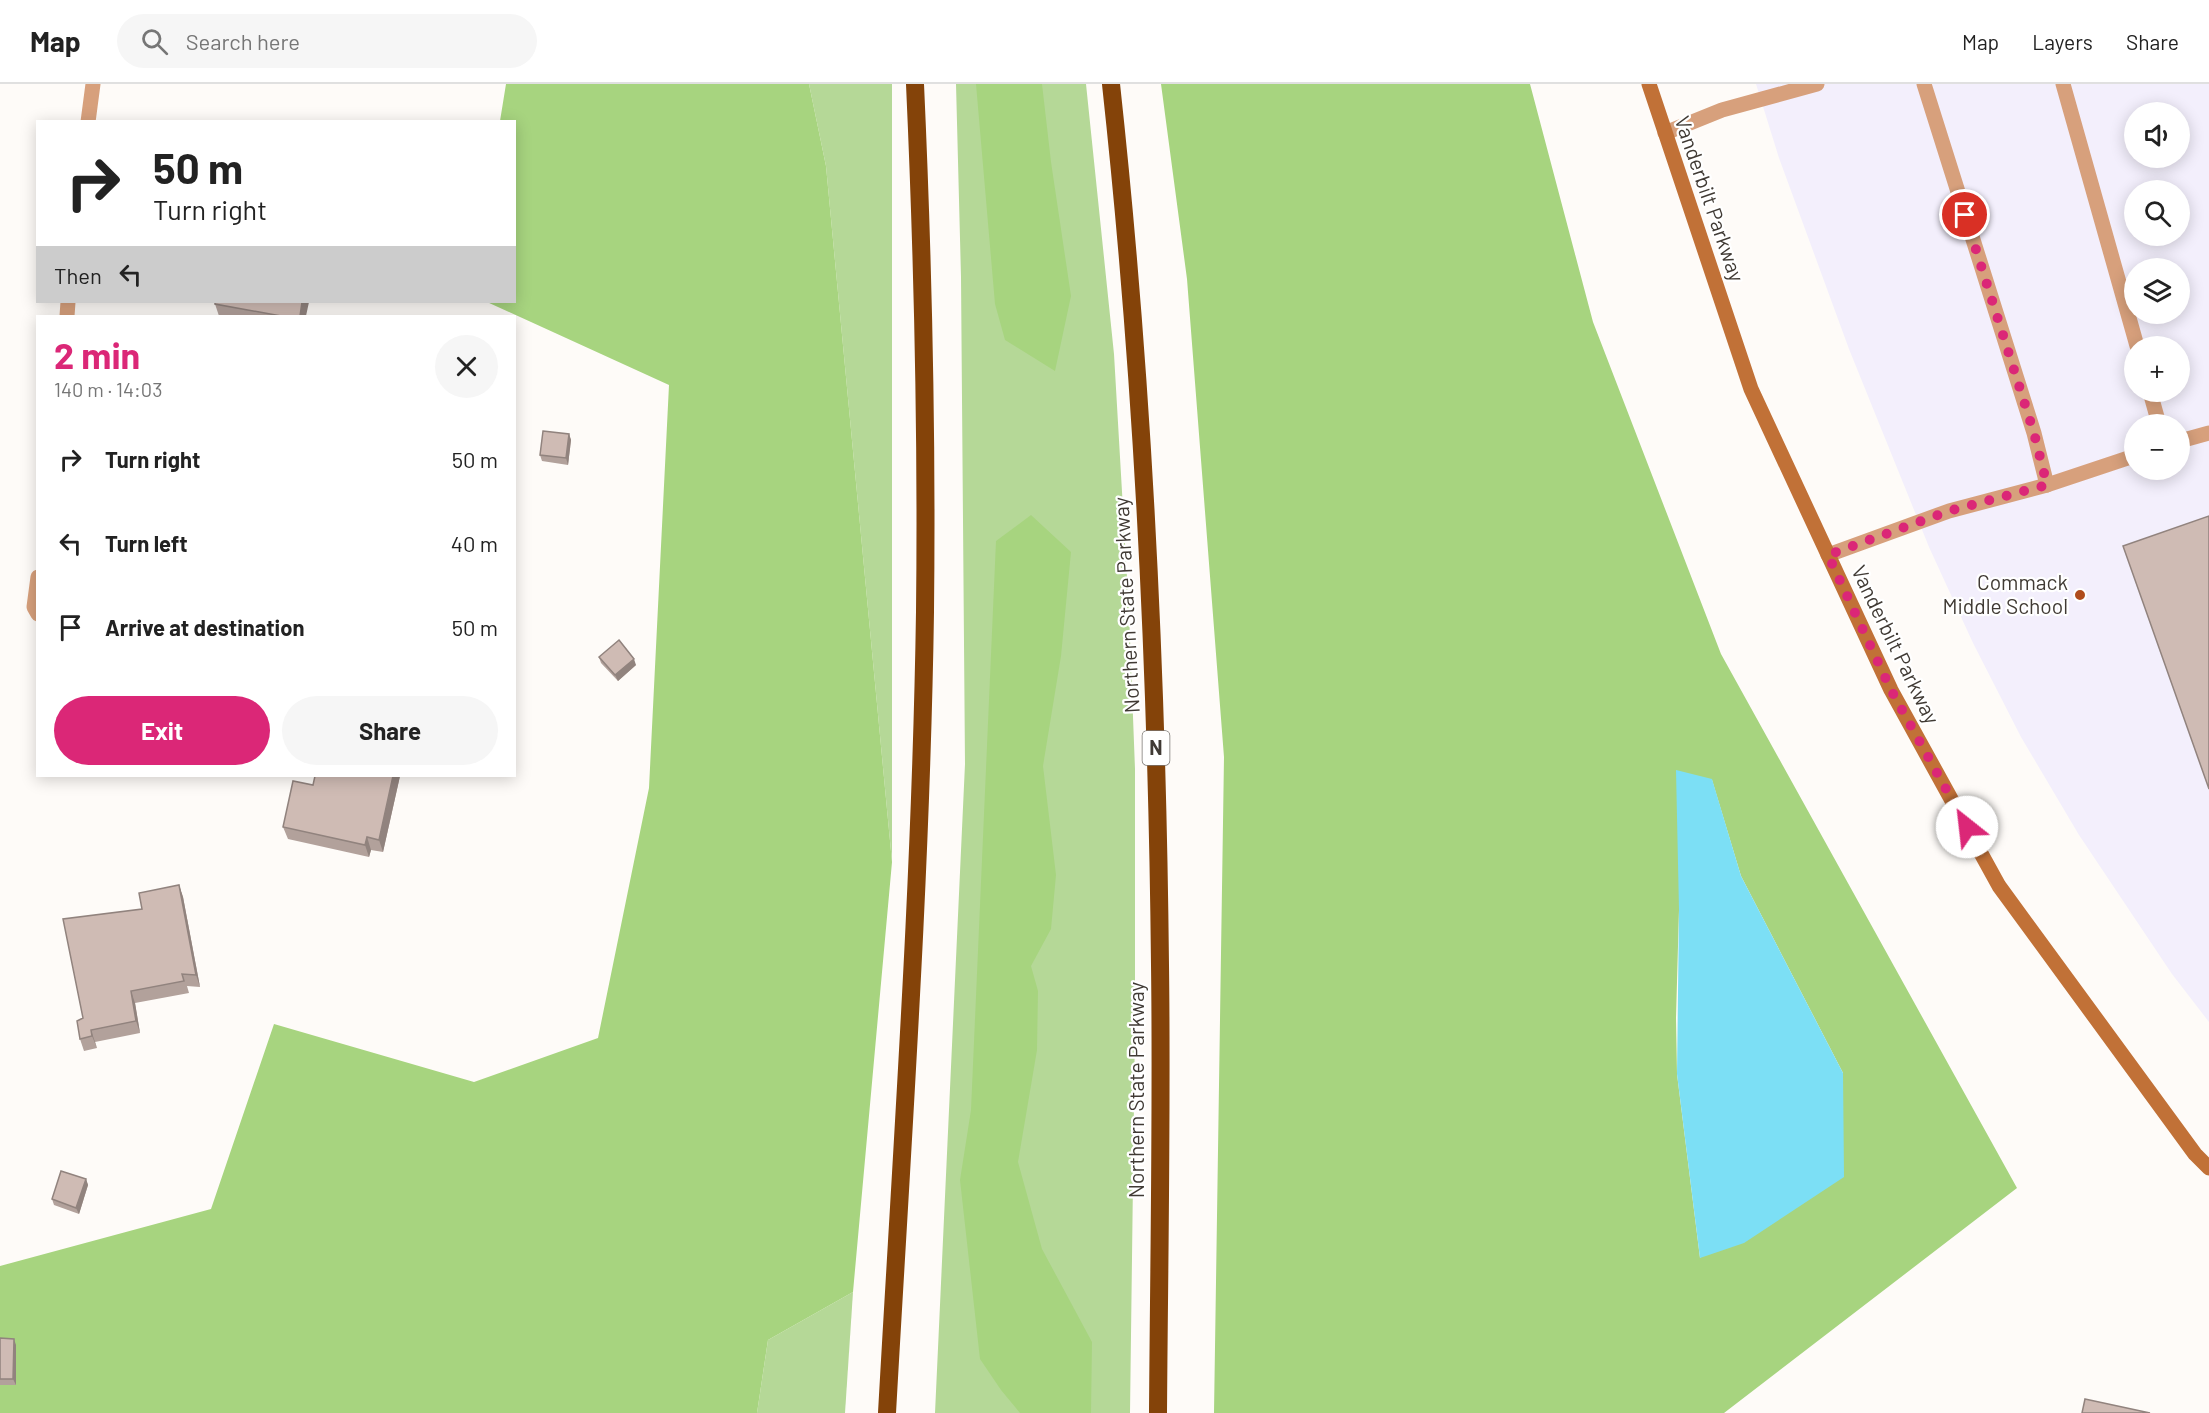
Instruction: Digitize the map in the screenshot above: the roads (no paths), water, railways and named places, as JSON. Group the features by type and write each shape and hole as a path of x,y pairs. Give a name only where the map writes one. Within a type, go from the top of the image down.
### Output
{"highway":[{"path":"887,1413 915,898 925,613 924,319 915,84"},
{"name":"Northern State Parkway","path":"1112,84 1131,281 1151,603 1156,744 1160,967 1158,1413"}],"main road":[{"name":"Vanderbilt Parkway","path":"1648,84 1751,389 1891,690 1999,885 2195,1154 2209,1168"}],"street":[{"path":"88,120 93,84"},
{"path":"1665,133 1722,110 1817,84"},
{"path":"1924,84 2034,433 2047,485"},
{"path":"2063,84 2134,336"},
{"path":"2190,438 2209,433"},
{"path":"1828,555 1949,511 2047,485 2124,459"},
{"path":"36,592 34,607 36,610"}],"water":[{"path":"1676,770 1712,779 1741,876 1843,1073 1844,1177 1744,1243 1700,1258 1677,1074 1679,910"}],"place":[{"name":"Commack Middle School","path":"2080,595"}]}
